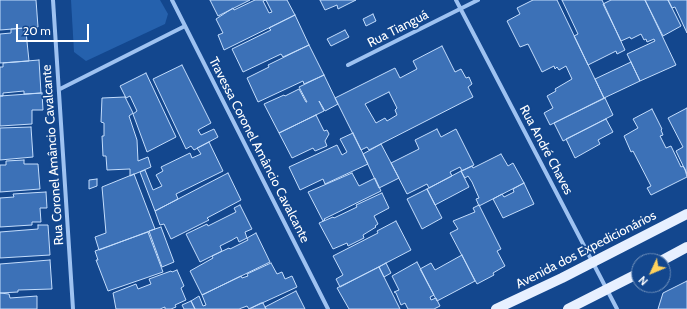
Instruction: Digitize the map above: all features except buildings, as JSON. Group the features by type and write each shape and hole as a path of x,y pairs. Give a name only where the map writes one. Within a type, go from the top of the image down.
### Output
{"main road":[{"name":"Avenida dos Expedicionários","path":"496,309 562,278 687,214"},
{"path":"671,256 687,247"},
{"path":"568,309 631,276"}],"street":[{"name":"Rua Coronel Amâncio Cavalcante","path":"53,0 73,309"},
{"name":"Travessa Coronel Amâncio Cavalcante","path":"172,0 328,309"},
{"name":"Rua André Chaves","path":"456,0 618,309"},
{"name":"Rua Tianguá","path":"348,65 478,0"},
{"path":"60,90 185,26"}],"shaded area":[{"path":"71,0 160,0 168,14 165,24 86,61 74,52"}]}
